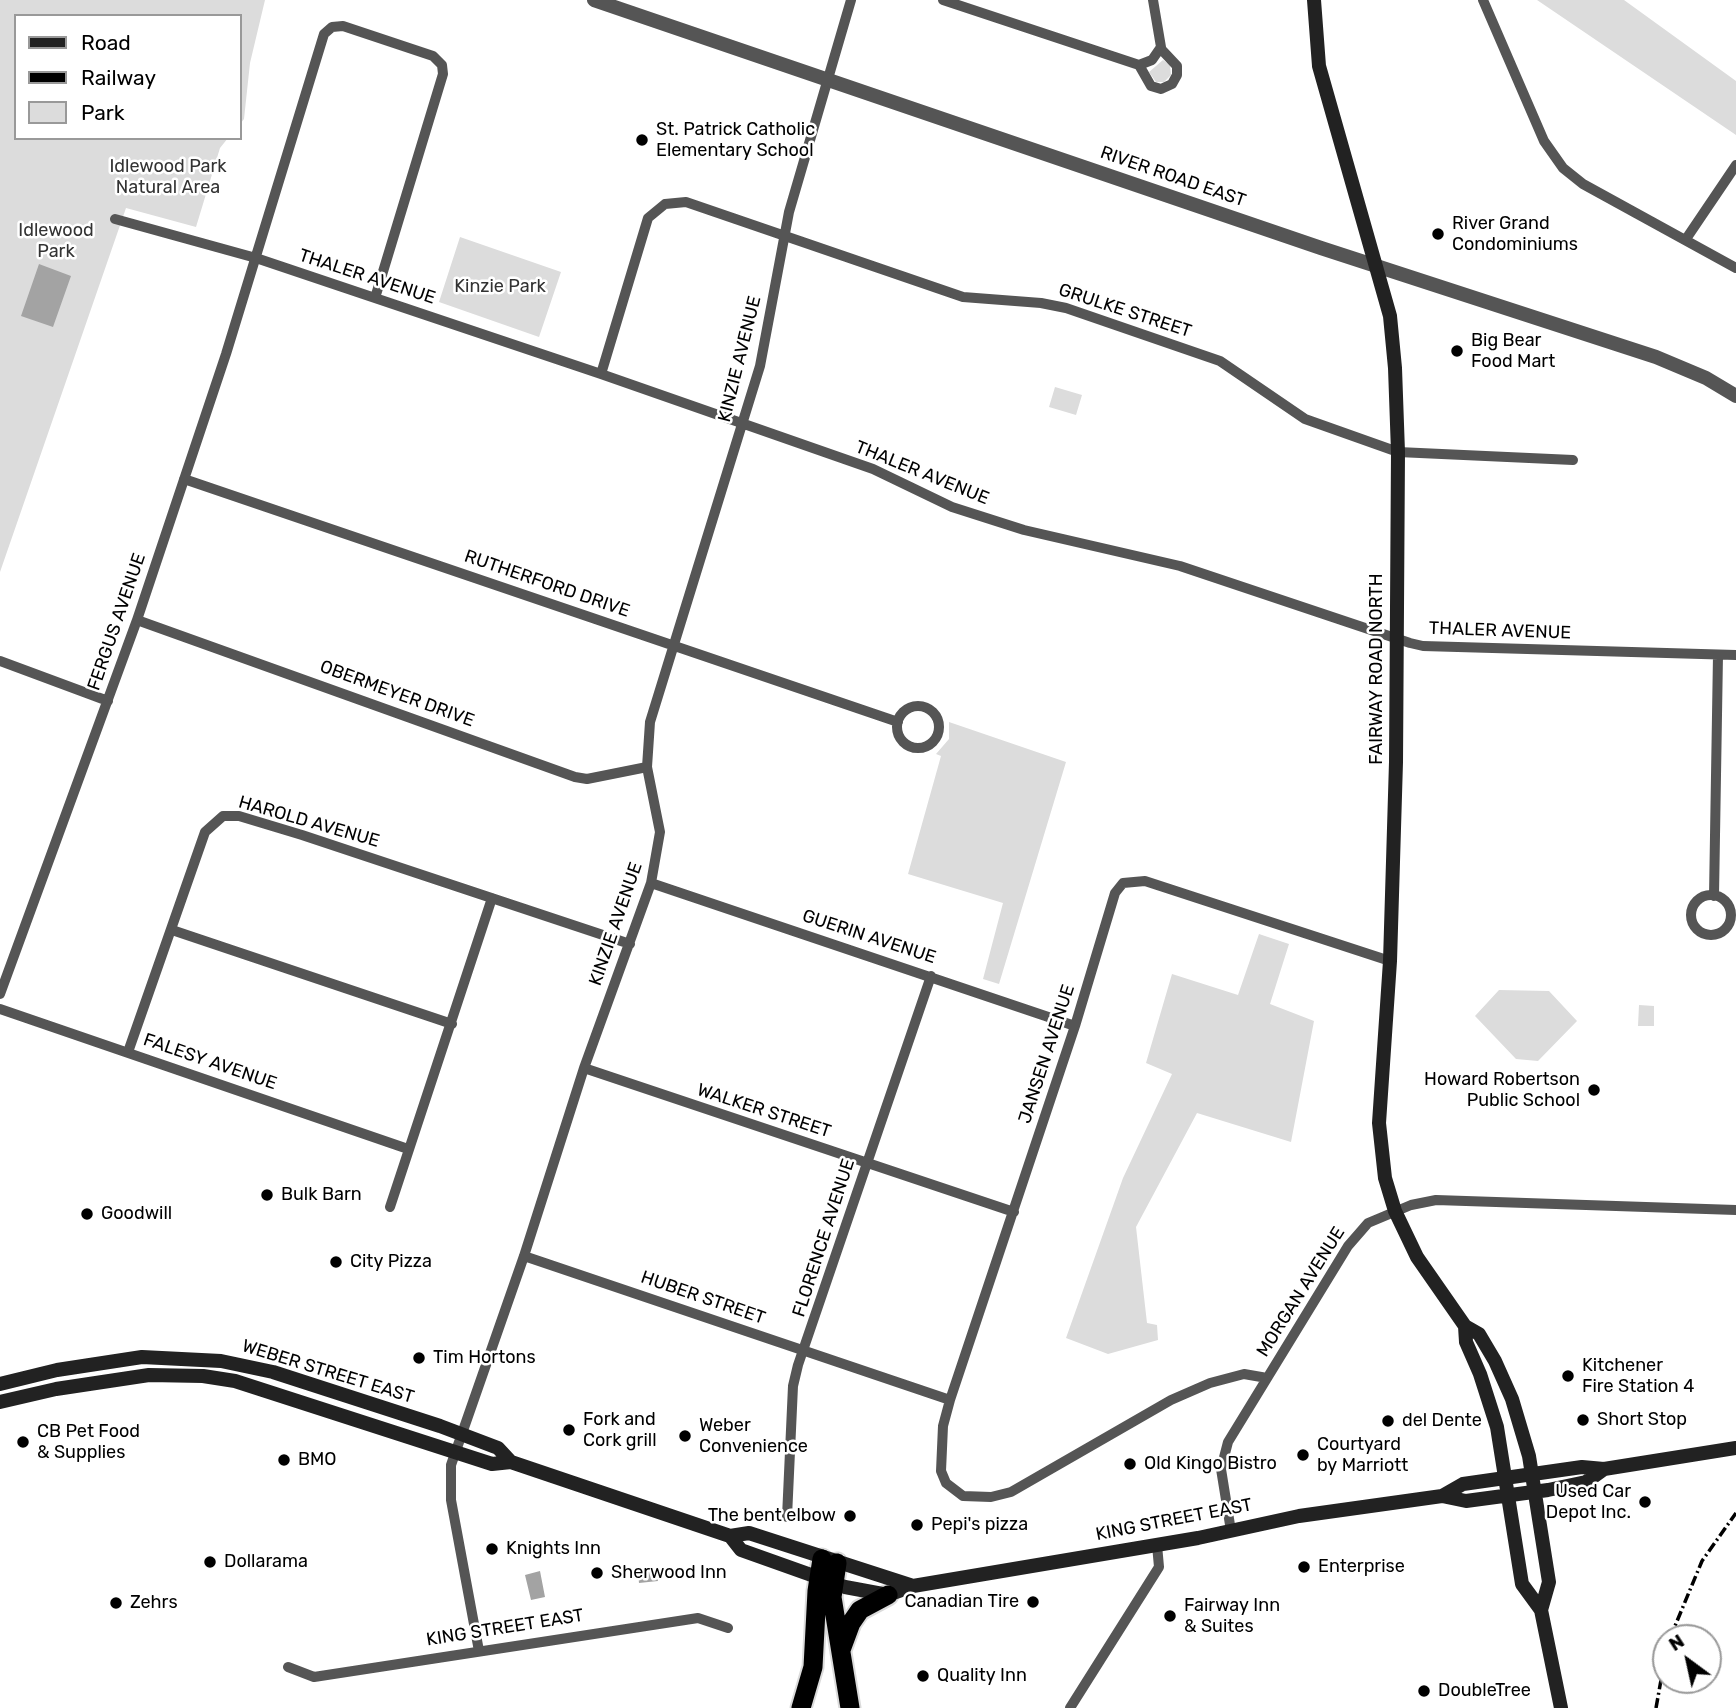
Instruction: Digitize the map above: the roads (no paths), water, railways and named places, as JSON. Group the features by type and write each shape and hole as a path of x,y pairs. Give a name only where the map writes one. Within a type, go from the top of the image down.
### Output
{"highway":[{"path":"801,1708 813,1667 829,1561"},
{"path":"826,1581 832,1597 850,1708"},
{"path":"841,1651 851,1623 860,1611 888,1595"}],"main road":[{"name":"FAIRWAY ROAD NORTH","path":"1314,0 1319,66 1373,265 1390,316 1398,452 1397,638 1390,961 1379,1123 1385,1178 1395,1211 1417,1256 1465,1326 1479,1334 1504,1381 1521,1426 1532,1475 1549,1582 1541,1610"},
{"name":"FAIRWAY ROAD NORTH","path":"1465,1326 1466,1342 1485,1386 1497,1427 1522,1584 1541,1610"},
{"name":"WEBER STREET EAST","path":"0,1384 109,1361 142,1357 197,1358 273,1373 460,1434 498,1448 511,1462"},
{"name":"WEBER STREET EAST","path":"0,1402 112,1379 149,1375 203,1376 267,1389 492,1464 511,1462 730,1536 748,1533 829,1561"},
{"name":"KING STREET EAST","path":"1442,1496 1463,1484 1583,1466 1604,1469 1736,1448"},
{"name":"KING STREET EAST","path":"888,1595 914,1586 1157,1545 1299,1516 1442,1496 1466,1501 1534,1492 1586,1482 1604,1469"},
{"path":"730,1536 741,1550 826,1581 888,1595"},
{"name":"KING STREET EAST","path":"829,1561 886,1575 914,1586"},
{"path":"1541,1610 1561,1708"}],"street":[{"name":"RIVER ROAD EAST","path":"594,0 1373,265 1656,358 1706,378 1736,397"},
{"name":"KINZIE AVENUE","path":"479,1651 451,1500 450,1476 454,1452 524,1255 584,1068 651,883 660,832 647,767 650,722 676,647 743,424 768,333 784,237 851,0"},
{"path":"943,0 1139,65 1152,60 1161,50"},
{"path":"1139,65 1151,86 1161,89 1172,84 1178,75 1177,66 1161,50 1153,0"},
{"path":"1483,0 1544,141 1563,168 1583,184 1736,268"},
{"name":"FERGUS AVENUE","path":"0,994 136,620 256,258 324,34 332,27 343,26 433,56 442,65 443,74 375,298"},
{"path":"1686,239 1736,165"},
{"name":"GRULKE STREET","path":"601,374 644,228 656,210 675,202 686,202 963,298 1041,303 1066,308 1208,357 1249,378 1305,419 1398,452 1573,460"},
{"name":"THALER AVENUE","path":"115,219 256,258 601,374 873,470 952,507 1024,530 1180,566 1423,646 1736,655"},
{"name":"RUTHERFORD DRIVE","path":"184,479 898,722"},
{"name":"OBERMEYER DRIVE","path":"136,620 575,778 587,779 647,767"},
{"path":"1714,896 1718,655"},
{"path":"0,661 108,701"},
{"name":"HAROLD AVENUE","path":"128,1052 205,832 223,816 239,816 302,835 629,944"},
{"name":"JANSEN AVENUE","path":"1267,1378 1244,1374 1210,1383 1171,1400 1011,1492 991,1497 962,1496 946,1483 941,1471 943,1426 950,1400 1075,1026 1115,893 1124,883 1146,881 1390,961"},
{"name":"GUERIN AVENUE","path":"651,883 1075,1026"},
{"path":"390,1207 492,898"},
{"path":"172,930 452,1024"},
{"name":"FLORENCE AVENUE","path":"787,1517 793,1386 931,976"},
{"name":"FALESY AVENUE","path":"0,1009 408,1149"},
{"name":"WALKER STREET","path":"584,1068 1014,1212"},
{"name":"MORGAN AVENUE","path":"1231,1531 1221,1469 1228,1442 1358,1232 1395,1211 1436,1200 1736,1210"},
{"name":"HUBER STREET","path":"524,1255 950,1400"},
{"path":"1070,1708 1159,1567 1157,1545"},
{"name":"KING STREET EAST","path":"288,1667 314,1677 698,1618 729,1628"}],"railway":[{"path":"1676,1624 1702,1561 1736,1513"},
{"path":"1656,1708 1658,1694"}],"place":[{"name":"St. Patrick Catholic Elementary School","path":"642,140"},
{"name":"River Grand Condominiums","path":"1438,234"},
{"name":"Big Bear Food Mart","path":"1457,351"},
{"name":"Howard Robertson Public School","path":"1594,1090"},
{"name":"Bulk Barn","path":"267,1195"},
{"name":"Goodwill","path":"87,1214"},
{"name":"City Pizza","path":"336,1262"},
{"name":"Tim Hortons","path":"419,1358"},
{"name":"Kitchener Fire Station 4","path":"1568,1376"},
{"name":"Short Stop","path":"1583,1420"},
{"name":"del Dente","path":"1388,1421"},
{"name":"Fork and Cork grill","path":"569,1430"},
{"name":"Weber Convenience","path":"685,1436"},
{"name":"CB Pet Food & Supplies","path":"23,1442"},
{"name":"Courtyard by Marriott","path":"1303,1455"},
{"name":"BMO","path":"284,1460"},
{"name":"Old Kingo Bistro","path":"1130,1464"},
{"name":"Used Car Depot Inc.","path":"1645,1502"},
{"name":"The bent elbow","path":"850,1516"},
{"name":"Pepi's pizza","path":"917,1525"},
{"name":"Knights Inn","path":"492,1549"},
{"name":"Dollarama","path":"210,1562"},
{"name":"Enterprise","path":"1304,1567"},
{"name":"Sherwood Inn","path":"597,1573"},
{"name":"Canadian Tire","path":"1033,1602"},
{"name":"Zehrs","path":"116,1603"},
{"name":"Fairway Inn & Suites","path":"1170,1616"},
{"name":"Quality Inn","path":"923,1676"},
{"name":"DoubleTree","path":"1424,1691"}],"park label":[{"name":"Idlewood Park Natural Area","path":"168,177"},
{"name":"Idlewood Park","path":"56,241"},
{"name":"Kinzie Park","path":"500,287"}]}
